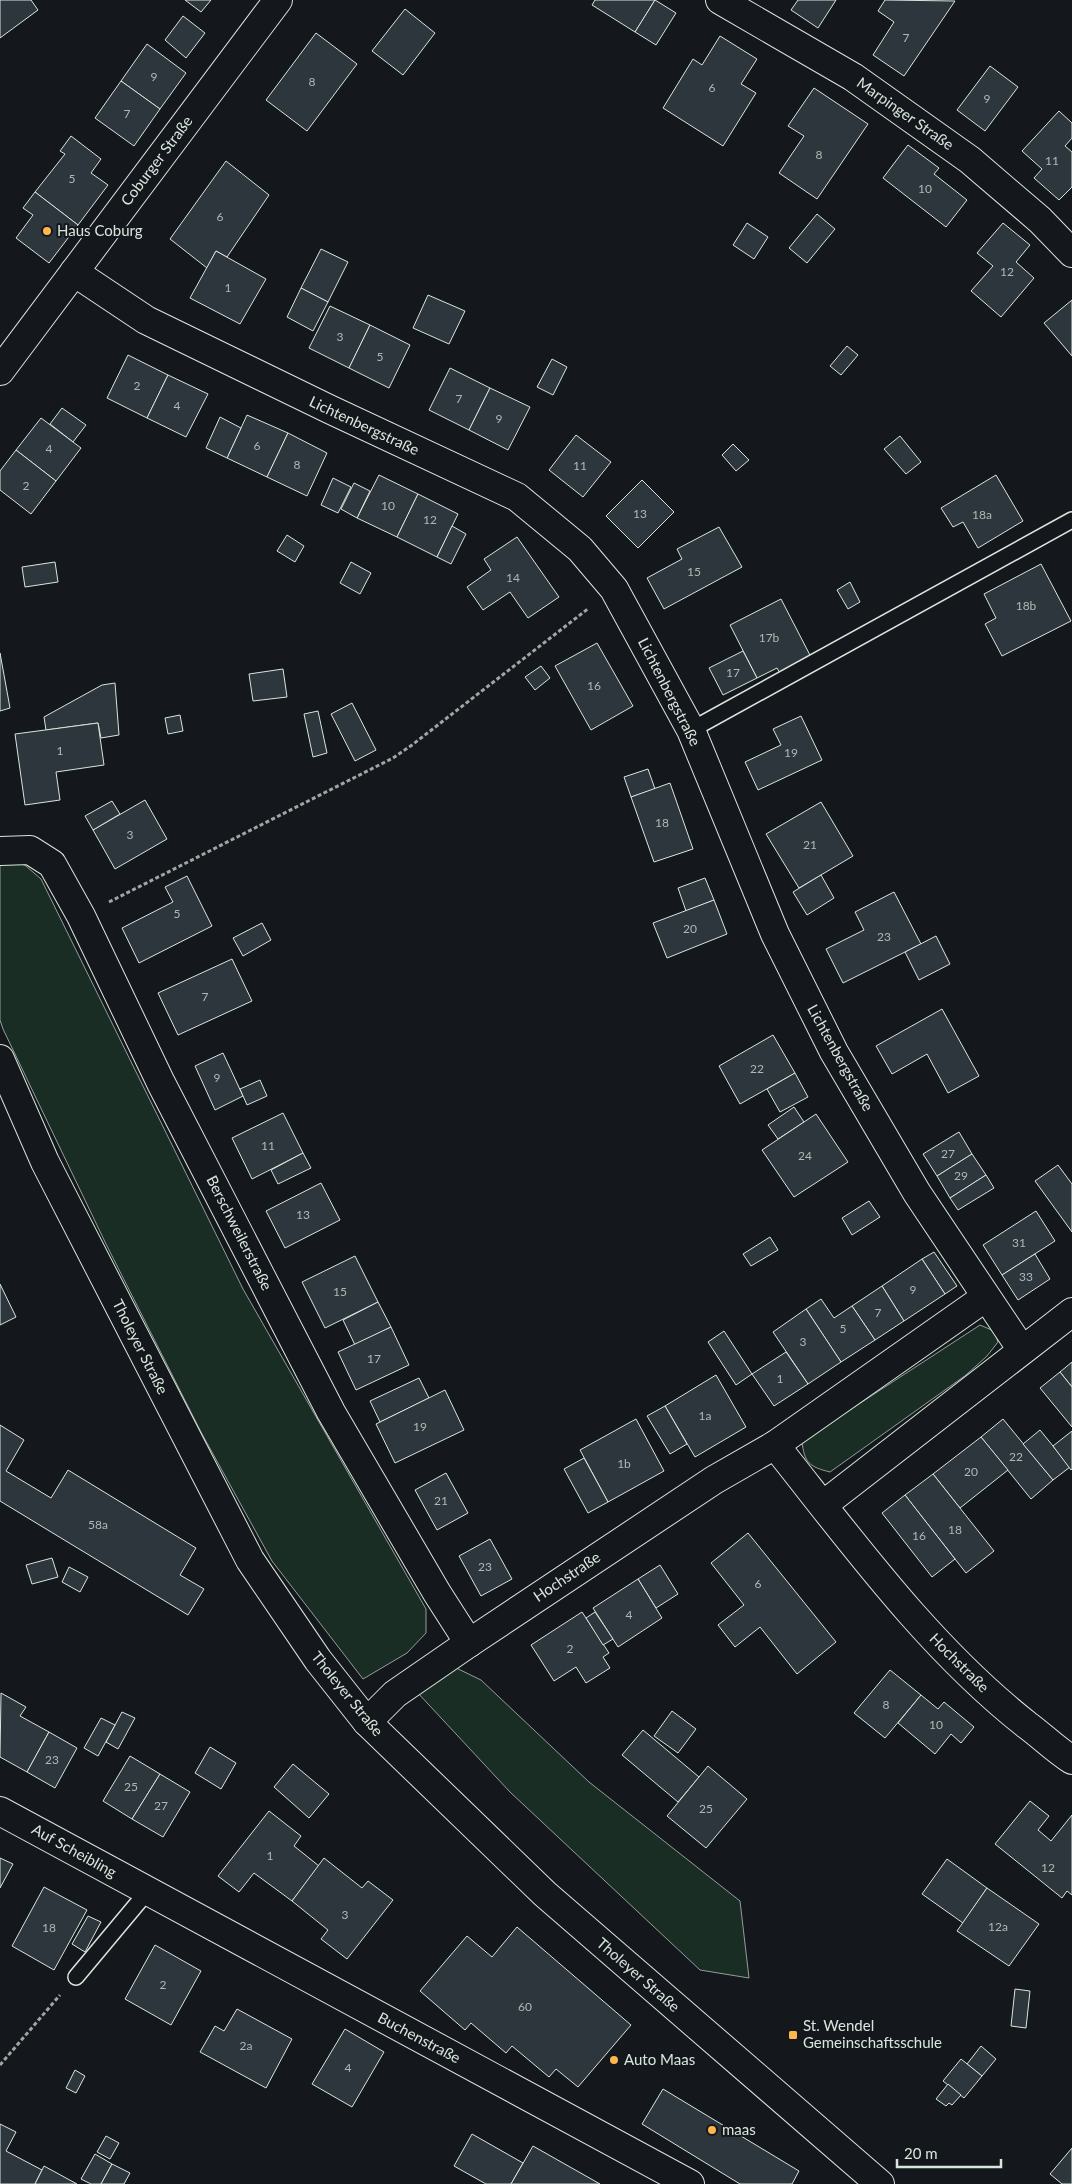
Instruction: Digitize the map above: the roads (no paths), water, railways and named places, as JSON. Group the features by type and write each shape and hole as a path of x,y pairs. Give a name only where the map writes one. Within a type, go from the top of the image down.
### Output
{"street":[{"name":"Coburger Straße","path":"0,371 278,0"},
{"name":"Marpinger Straße","path":"720,0 853,77 970,160 1040,220 1072,254"},
{"name":"Lichtenbergstraße","path":"74,272 146,320 329,409 517,497 580,549 614,589 691,730 775,934 834,1052 917,1193 1022,1350"},
{"name":"Berschweilerstraße","path":"0,851 30,850 52,864 81,916 161,1083 331,1412 437,1593 469,1643"},
{"name":"Tholeyer Straße","path":"0,1059 46,1162 250,1560 318,1660 367,1722 545,1894 872,2181"},
{"name":"Hochstraße","path":"367,1722 395,1694 469,1643 698,1491 776,1444 986,1297"},
{"path":"823,1505 1072,1312"},
{"name":"Hochstraße","path":"776,1444 894,1595 949,1654 997,1701 1072,1760"},
{"name":"Auf Scheibling","path":"0,1811 148,1892"},
{"name":"Buchenstraße","path":"148,1892 690,2184"}],"lane":[{"path":"691,730 1072,520"},
{"path":"76,1977 148,1892"}],"place":[{"name":"Haus Coburg","path":"47,231"},
{"name":"St. Wendel Gemeinschaftsschule","path":"793,2035"},
{"name":"Auto Maas","path":"614,2060"},
{"name":"maas","path":"712,2130"}]}
